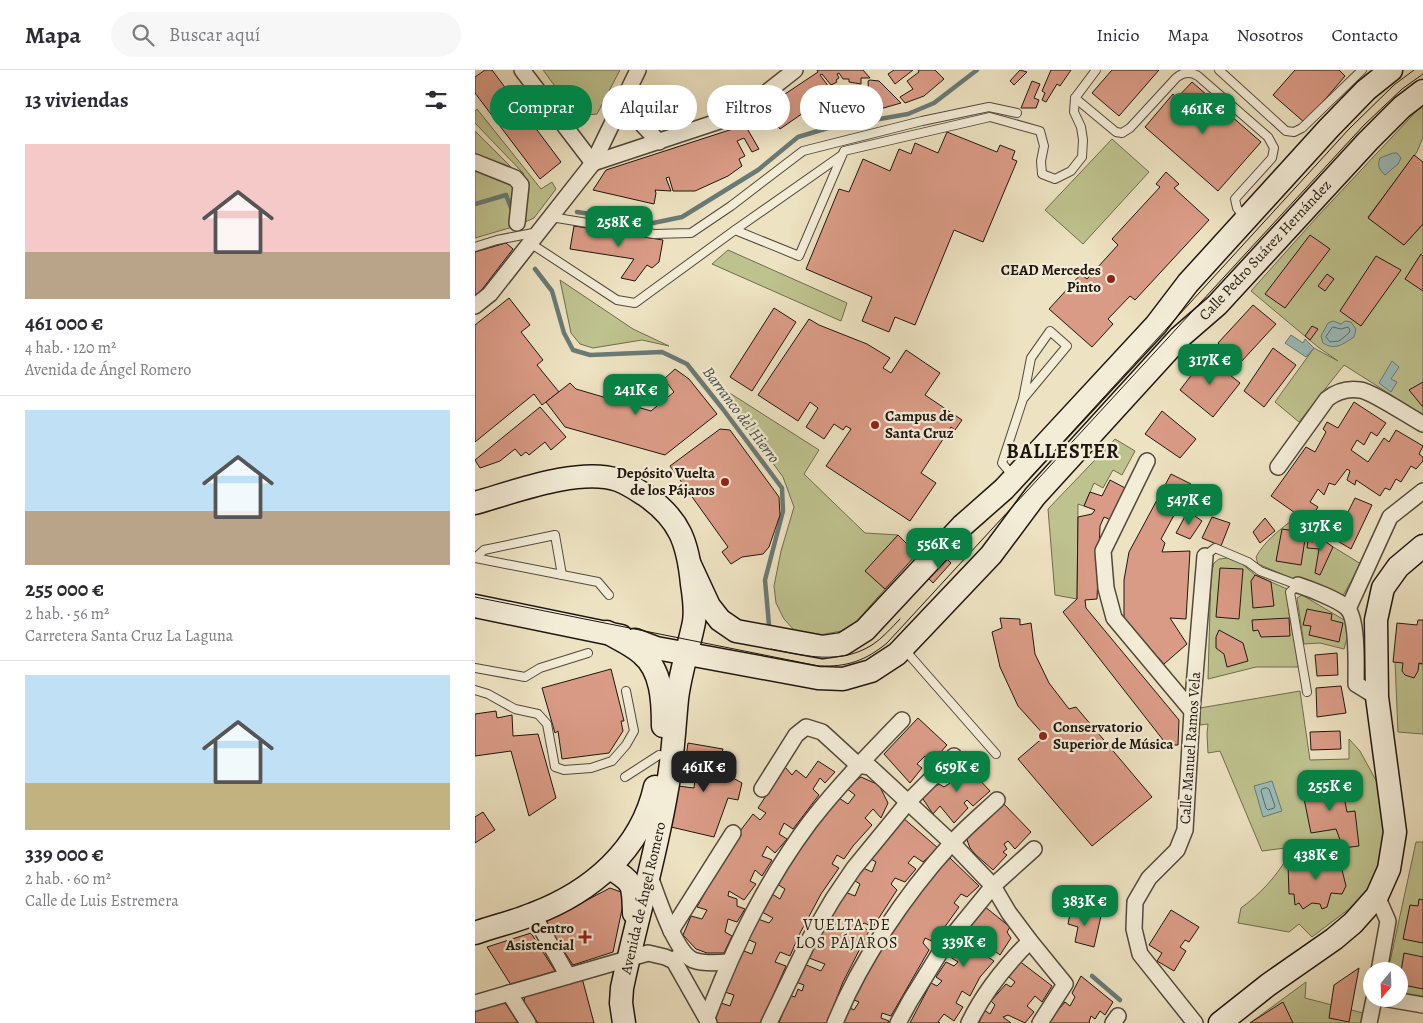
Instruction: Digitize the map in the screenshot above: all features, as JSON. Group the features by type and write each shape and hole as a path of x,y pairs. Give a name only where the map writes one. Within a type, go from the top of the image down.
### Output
{"main road":[{"path":"690,565 709,606 720,620 737,631 823,647 843,644 865,630 962,526 1004,489 1156,325 1188,283 1246,219 1366,90 1391,70"},
{"name":"Calle Pedro Suárez Hernández","path":"688,654 818,678 843,679 871,671 897,654 991,555 1035,496 1181,337 1217,304 1368,140 1402,107 1423,91"},
{"name":"Avenida de Ángel Romero","path":"475,503 539,485 583,476 618,480 640,491 659,505 672,517 682,536 690,565 695,606 688,654 677,698 667,789 622,988 621,1003 624,1023"},
{"path":"1220,1023 1353,924 1377,896 1389,868 1395,832 1377,697 1376,620 1383,588 1398,567 1423,546"},
{"path":"475,606 607,632 656,648 688,654"},
{"path":"635,640 659,644 668,643 676,638 685,626 695,606"},
{"path":"475,933 533,914 565,900 598,878 610,868 634,839 649,809 655,784 663,728 663,709 659,683 649,662 640,652 607,632"},
{"path":"677,707 687,685 706,666 716,663 751,665"},
{"path":"610,868 629,881 633,888 635,928"}],"street":[{"path":"522,70 593,163"},
{"path":"631,85 638,70"},
{"path":"593,163 738,115 795,70"},
{"path":"475,306 490,294 593,163 609,130"},
{"path":"648,130 659,142"},
{"path":"475,162 515,178 521,184 517,222"},
{"path":"1278,466 1327,400 1335,393 1348,389 1362,390 1423,424"},
{"path":"1147,461 1103,551 1106,588 1114,618 1192,711"},
{"path":"1348,609 1390,517 1423,491"},
{"name":"Calle Manuel Ramos Vela","path":"1195,1023 1140,954 1134,929 1135,902 1149,878 1177,850 1185,830 1192,711 1205,556"},
{"path":"1298,585 1317,592 1348,609 1354,624 1356,684 1377,697"},
{"path":"708,1020 728,962 782,862 809,824 858,765 902,720"},
{"path":"762,790 796,735 806,727 822,732 858,765 870,768 952,843 993,886 1009,913 1065,984 1040,1023"},
{"path":"769,1023 809,940 854,868 908,802 954,756"},
{"path":"835,1023 869,955 887,926 952,843 997,800"},
{"path":"671,931 733,833"},
{"path":"899,1023 943,946 993,886 1034,849"},
{"path":"649,874 679,956 708,1020"},
{"path":"1377,896 1388,921 1381,962"},
{"path":"533,914 568,976"},
{"path":"969,1023 1000,974 1030,941"},
{"path":"475,1002 648,953 679,956 709,963 728,962"},
{"path":"509,993 528,1023"},
{"path":"1408,1002 1423,1005"},
{"path":"1369,1023 1372,1008"}],"lane":[{"path":"735,230 799,256 844,151 990,117 1039,130 1044,146 1041,161 1042,174 1055,179 1071,172 1081,157 1083,140 1081,127 1074,112 1075,98 1096,70"},
{"path":"1219,70 1286,131 1294,132 1302,128 1362,70"},
{"path":"1075,98 1113,131 1122,133 1131,128 1179,76 1189,72 1198,76 1268,137 1273,144 1272,158 1235,199 1237,208 1246,219"},
{"path":"551,217 654,234 691,233 731,206 803,151 922,121 989,107 1017,113"},
{"path":"530,244 617,300 635,303 842,155"},
{"path":"475,247 497,240 540,231"},
{"path":"1015,477 1002,463 1023,399 1031,358 1050,331 1067,346 1023,399"},
{"path":"475,558 485,550 555,535 562,575"},
{"path":"1205,556 1215,548 1248,562 1260,571 1298,585 1290,592 1307,692"},
{"path":"475,558 597,582 609,595"},
{"path":"903,648 996,754"},
{"path":"475,668 525,677 540,668 588,653"},
{"path":"475,690 488,694 515,709 538,714 547,724 555,767 565,770 591,768 612,761 626,745 634,731 626,691"},
{"path":"625,777 659,755"}],"green space":[{"path":"543,70 620,70 612,85 602,85 602,104 597,114 592,114 592,85 554,85"},
{"path":"1423,104 1423,137 1417,152 1368,217 1404,245 1423,224 1423,252 1421,255 1423,291 1423,415 1344,365 1299,422 1275,402 1314,348 1338,361 1318,347 1251,291 1317,217"},
{"path":"477,109 490,125 490,130 494,130 541,189 552,182 556,189 534,218 516,226 475,238 475,131 521,177 524,174 475,123 475,111"},
{"path":"1112,139 1149,172 1083,244 1045,210"},
{"path":"728,250 847,303 841,321 712,264"},
{"path":"560,280 633,329 669,346 642,340 593,348 580,344 571,333"},
{"path":"714,383 819,450 804,474 865,533 898,535 866,571 885,589 856,622 841,631 820,635 795,631 784,619 776,603 774,586 781,551 794,507 783,477"},
{"path":"1115,439 1135,451 1122,475 1113,470 1103,488 1094,483 1084,506 1078,504 1077,599 1055,595 1048,509"},
{"path":"1291,521 1361,564 1341,599 1258,564 1256,557 1263,546"},
{"path":"1228,558 1241,563 1255,575 1287,589 1289,613 1299,667 1256,667 1208,679 1211,574 1214,563 1219,559"},
{"path":"1302,595 1351,624 1344,649 1320,643 1304,644 1297,598"},
{"path":"1395,662 1423,664 1423,734 1398,732"},
{"path":"1300,691 1310,760 1349,759 1349,739 1360,751 1378,784 1386,825 1378,879 1349,909 1312,937 1299,924 1289,932 1238,923 1241,908 1267,885 1287,858 1285,848 1262,851 1220,751 1208,753 1208,724 1200,725 1200,708"},
{"path":"1416,842 1423,842 1423,1000 1408,997 1408,962 1390,962"},
{"path":"1306,982 1305,998 1363,1013 1361,1023 1250,1023"}],"water":[{"path":"1397,153 1401,158 1398,164 1385,175 1379,167 1380,158"},
{"path":"1333,321 1341,324 1345,321 1351,322 1356,329 1354,337 1343,344 1335,346 1323,343 1321,336 1328,323"},
{"path":"1291,335 1303,343 1305,339 1314,348 1306,357 1285,343"},
{"path":"1392,361 1399,367 1391,379 1397,382 1391,392 1379,383"},
{"path":"1272,781 1282,811 1263,817 1254,786"}],"building":[{"path":"485,70 492,70 503,85 490,85 490,113 475,93 475,77"},
{"path":"817,70 863,70 870,78 861,78 861,84 849,82 849,79 843,79 839,73 837,74 839,78 836,80 837,82 831,85 822,74 820,75 828,85 800,85 800,115 790,122 790,91 818,72"},
{"path":"894,70 913,70 895,84 888,74"},
{"path":"918,70 935,70 944,79 924,96 905,103 900,97 913,89 907,81 919,72"},
{"path":"1020,70 1027,72 1014,85 1010,81"},
{"path":"1051,70 1071,70 1060,86 1057,84 1046,102 1042,100 1045,93 1042,91"},
{"path":"1112,70 1159,70 1119,116 1092,93"},
{"path":"1295,70 1339,70 1345,76 1305,123 1273,95"},
{"path":"868,81 879,81 883,85 868,85"},
{"path":"1032,81 1040,84 1034,98 1039,100 1036,108 1021,108"},
{"path":"1192,82 1261,142 1218,191 1145,127 1173,94 1177,98"},
{"path":"883,85 901,103 883,108"},
{"path":"503,130 537,130 561,162 540,179"},
{"path":"730,130 748,130 759,149 752,152 744,138 737,141 745,156 739,159 742,166 728,176 695,191 673,191 669,177 666,178 671,191 655,190 654,204 593,190 606,170"},
{"path":"947,132 997,152 1000,145 1015,151 1012,159 1017,161 983,242 954,230 915,325 895,317 889,332 862,321 872,297 806,269 839,189 849,192 863,159 890,171 899,149 911,154 915,143 938,153"},
{"path":"1414,155 1423,162 1423,224 1404,245 1368,218"},
{"path":"1166,172 1179,184 1174,188 1209,220 1135,300 1130,296 1108,319 1113,324 1092,347 1049,309 1081,274 1087,279 1118,245 1112,239 1160,187 1156,184"},
{"path":"574,226 663,240 659,262 652,268 647,265 635,281 621,278 634,259 570,249"},
{"path":"1310,235 1330,249 1285,308 1265,294"},
{"path":"506,243 513,249 475,296 475,252"},
{"path":"1421,254 1423,256 1423,291 1405,279"},
{"path":"1376,256 1401,270 1361,326 1340,311"},
{"path":"1327,274 1334,279 1325,291 1318,286"},
{"path":"509,298 530,325 521,332 543,360 537,365 559,392 542,405 534,394 475,442 475,325"},
{"path":"1253,305 1276,324 1240,363 1218,343"},
{"path":"774,308 796,322 752,391 730,377"},
{"path":"809,319 819,325 867,344 890,358 883,368 891,373 906,350 940,373 925,395 962,420 955,430 951,427 921,473 936,483 910,521 826,466 851,429 846,426 843,430 834,424 824,439 806,427 818,408 810,402 798,421 758,395"},
{"path":"1312,326 1318,329 1310,340 1305,336"},
{"path":"1273,348 1296,365 1264,407 1244,391"},
{"path":"1206,356 1240,383 1213,417 1180,390"},
{"path":"675,369 689,379 717,414 665,455 565,427 546,402 570,383 576,389 651,411 674,392 664,379"},
{"path":"1423,382 1423,407 1409,390"},
{"path":"1354,402 1386,423 1377,436 1371,432 1364,445 1357,440 1351,450 1368,462 1384,438 1389,442 1396,430 1423,446 1419,454 1423,457 1423,461 1416,469 1411,466 1401,482 1396,479 1390,490 1385,488 1380,496 1356,480 1355,485 1347,480 1350,471 1347,469 1335,485 1329,483 1324,495 1318,489 1310,502 1318,507 1308,522 1271,496 1306,447 1315,452 1326,432 1323,429 1327,422 1338,428"},
{"path":"540,407 566,437 551,450 545,442 529,455 526,452 521,456 515,449 500,461 480,468 475,460"},
{"path":"1162,411 1196,439 1180,458 1145,434"},
{"name":"Depósito Vuelta de los Pájaros","path":"720,429 730,430 779,497 780,515 769,547 763,554 742,557 731,564 722,552 728,547 670,466"},
{"path":"1171,474 1191,484 1161,539 1165,543 1162,552 1190,551 1186,619 1170,618 1187,644 1164,664 1124,619 1124,580 1129,552"},
{"path":"1110,480 1127,489 1111,520 1104,517 1100,526 1097,599 1085,600 1086,608 1179,720 1178,745 1167,745 1063,612 1077,599 1078,517 1092,514 1095,510 1084,506 1090,492 1102,496"},
{"path":"1355,498 1372,505 1351,549 1319,530 1326,519 1341,526"},
{"path":"1188,511 1202,521 1190,539 1176,533"},
{"path":"1212,517 1230,523 1221,546 1202,538"},
{"path":"1265,518 1275,531 1260,543 1253,532"},
{"path":"1282,529 1306,533 1301,565 1276,561"},
{"path":"1315,534 1333,547 1320,575 1315,573 1319,549 1307,548 1308,541 1313,542"},
{"path":"898,535 917,554 885,589 865,571"},
{"path":"946,558 951,563 933,583 928,578"},
{"path":"1220,568 1243,569 1239,619 1216,617"},
{"path":"1255,575 1271,582 1274,606 1253,608 1251,581"},
{"path":"1307,609 1332,614 1331,620 1343,623 1339,642 1309,635 1311,626 1303,625"},
{"path":"1000,618 1020,619 1020,625 1031,623 1035,654 1049,683 1069,709 1076,707 1152,797 1092,846 1018,759 1045,736 1018,706 1000,667 992,632 1002,628"},
{"path":"1289,618 1290,636 1261,637 1258,630 1253,631 1252,620"},
{"path":"1418,620 1423,620 1423,664 1419,663 1418,671 1414,678 1405,675 1402,671 1403,663 1393,662 1397,623 1417,625"},
{"path":"1219,630 1243,643 1248,661 1227,667 1224,654 1216,648 1216,637"},
{"path":"1337,653 1338,675 1317,676 1315,655"},
{"path":"611,669 624,721 621,721 623,731 609,753 562,759 558,731 555,733 542,688"},
{"path":"1341,686 1346,713 1317,717 1316,688"},
{"path":"496,711 497,718 512,715 513,736 538,734 556,798 529,816 511,751 475,756 475,714"},
{"path":"918,718 947,745 931,763 925,756 917,764 922,768 910,783 884,754"},
{"path":"1340,731 1341,749 1311,750 1310,732"},
{"path":"688,743 723,749 717,769 742,783 738,800 728,798 714,837 671,827 678,786 694,788 695,779 705,770 685,764"},
{"path":"961,760 990,791 973,806 967,800 964,803 968,808 954,823 940,806 933,814 923,799 924,794 939,784 944,787 953,781 947,774"},
{"path":"818,761 835,772 825,783 820,778 813,789 819,795 793,829 784,823 779,834 787,839 775,853 767,846 762,856 772,860 762,876 755,870 750,881 756,884 744,900 729,891 728,896 737,899 737,906 745,909 737,922 728,919 725,932 732,936 724,953 707,953 696,949 683,935 691,916 702,919 707,910 697,907 737,835 753,814 760,820 766,813 758,808 785,767 792,775 796,770 806,778"},
{"path":"861,777 879,785 888,803 881,818 873,809 865,818 872,825 844,859 837,855 832,864 839,868 821,894 790,956 780,952 775,962 786,966 761,1023 716,1023 714,1019 721,1003 730,1006 734,995 725,992 741,950 752,954 756,943 747,939 758,919 769,923 773,918 762,912 772,894 780,899 785,889 777,884 791,860 839,798 848,804 855,795 846,788"},
{"path":"1341,781 1347,812 1355,811 1359,846 1343,848 1336,829 1311,833 1301,784"},
{"path":"1002,802 1031,832 1015,849 1008,841 1004,844 1007,849 1003,852 1007,855 993,870 975,854 967,840 968,835"},
{"path":"483,812 495,830 475,843 475,817"},
{"path":"902,817 938,848 923,862 914,856 908,863 916,869 905,882 895,878 891,884 897,890 873,927 864,923 861,926 869,931 843,982 827,1023 779,1023 789,995 795,997 798,989 802,991 804,985 796,982 804,964 821,971 825,964 809,958 818,936 845,892 855,896 860,884 852,879 861,867 872,872 876,862 869,858"},
{"path":"1327,852 1338,854 1346,886 1342,894 1331,893 1327,907 1322,909 1320,904 1312,903 1303,909 1299,903 1295,905 1294,894 1289,894 1288,865 1316,863 1317,859 1326,859"},
{"path":"950,858 979,886 967,897 961,894 954,903 959,907 934,942 925,938 923,943 929,950 891,1016 882,1013 881,1018 889,1021 888,1023 843,1023 850,1008 854,1010 859,1002 852,999 909,903"},
{"name":"Centro Asistencial","path":"610,888 621,892 624,900 613,952 573,965 545,922"},
{"path":"1419,899 1423,900 1423,943 1403,939 1410,905 1418,906"},
{"path":"984,906 1010,927 1007,932 1011,938 1000,955 992,949 988,957 994,961 980,977 970,996 962,991 956,1003 963,1007 954,1021 944,1014 938,1022 940,1023 910,1023 931,983 937,986 942,981 936,977 946,962 954,966 958,962 947,955 962,935 968,940 975,929 968,924"},
{"path":"1071,909 1101,916 1094,947 1075,942 1078,927 1068,924"},
{"path":"1171,910 1199,927 1189,942 1185,940 1180,947 1186,951 1174,971 1157,961 1162,953 1149,945"},
{"path":"531,933 555,971 511,985 487,947"},
{"path":"1404,953 1423,957 1423,989 1408,986 1408,962 1403,962"},
{"path":"1018,960 1052,986 1042,1002 1035,996 1027,1006 1034,1012 1025,1023 1008,1015 1003,1017 1011,1023 979,1023 984,1010 990,1014 995,1005 991,1001 1006,984 1011,987 1015,982 1009,977"},
{"path":"1359,968 1349,1022 1329,1018 1334,985"},
{"path":"1081,976 1113,1002 1105,1015 1100,1011 1095,1019 1091,1016 1090,1023 1047,1023 1065,1002 1070,1006 1075,997 1072,993"},
{"path":"582,978 594,1023 538,1023 524,1002 525,994"},
{"path":"501,1002 506,1004 518,1023 475,1023 475,1009"},
{"path":"1283,1002 1293,1023 1250,1023"}],"waterway":[{"path":"577,212 653,223 682,217 758,170 798,137 828,128 908,114 934,103 977,70"},
{"name":"Barranco del Hierro","path":"506,195 512,210"},
{"name":"Barranco del Hierro","path":"475,204 506,195"},
{"name":"Barranco del Hierro","path":"535,269 552,291 564,333 573,350 590,355 662,352 687,364 782,488 783,511 765,580 769,625"},
{"name":"Barranco del Hierro","path":"1092,976 1120,1000"}],"tram line":[{"path":"1029,479 1349,129 1394,85 1414,70"},
{"path":"475,597 819,666 847,664 871,654 887,643 1364,125 1402,89 1423,74"},
{"path":"771,649 809,656 835,657 847,655 872,645 900,619"}],"place":[{"name":"CEAD Mercedes Pinto","path":"1111,279"},
{"name":"Campus de Santa Cruz","path":"875,425"},
{"name":"Depósito Vuelta de los Pájaros","path":"725,482"},
{"name":"Conservatorio Superior de Música","path":"1043,736"},
{"name":"Centro Asistencial","path":"585,937"}],"district":[{"name":"BALLESTER","path":"1063,451"},
{"name":"VUELTA DE LOS PÁJAROS","path":"847,934"}]}
